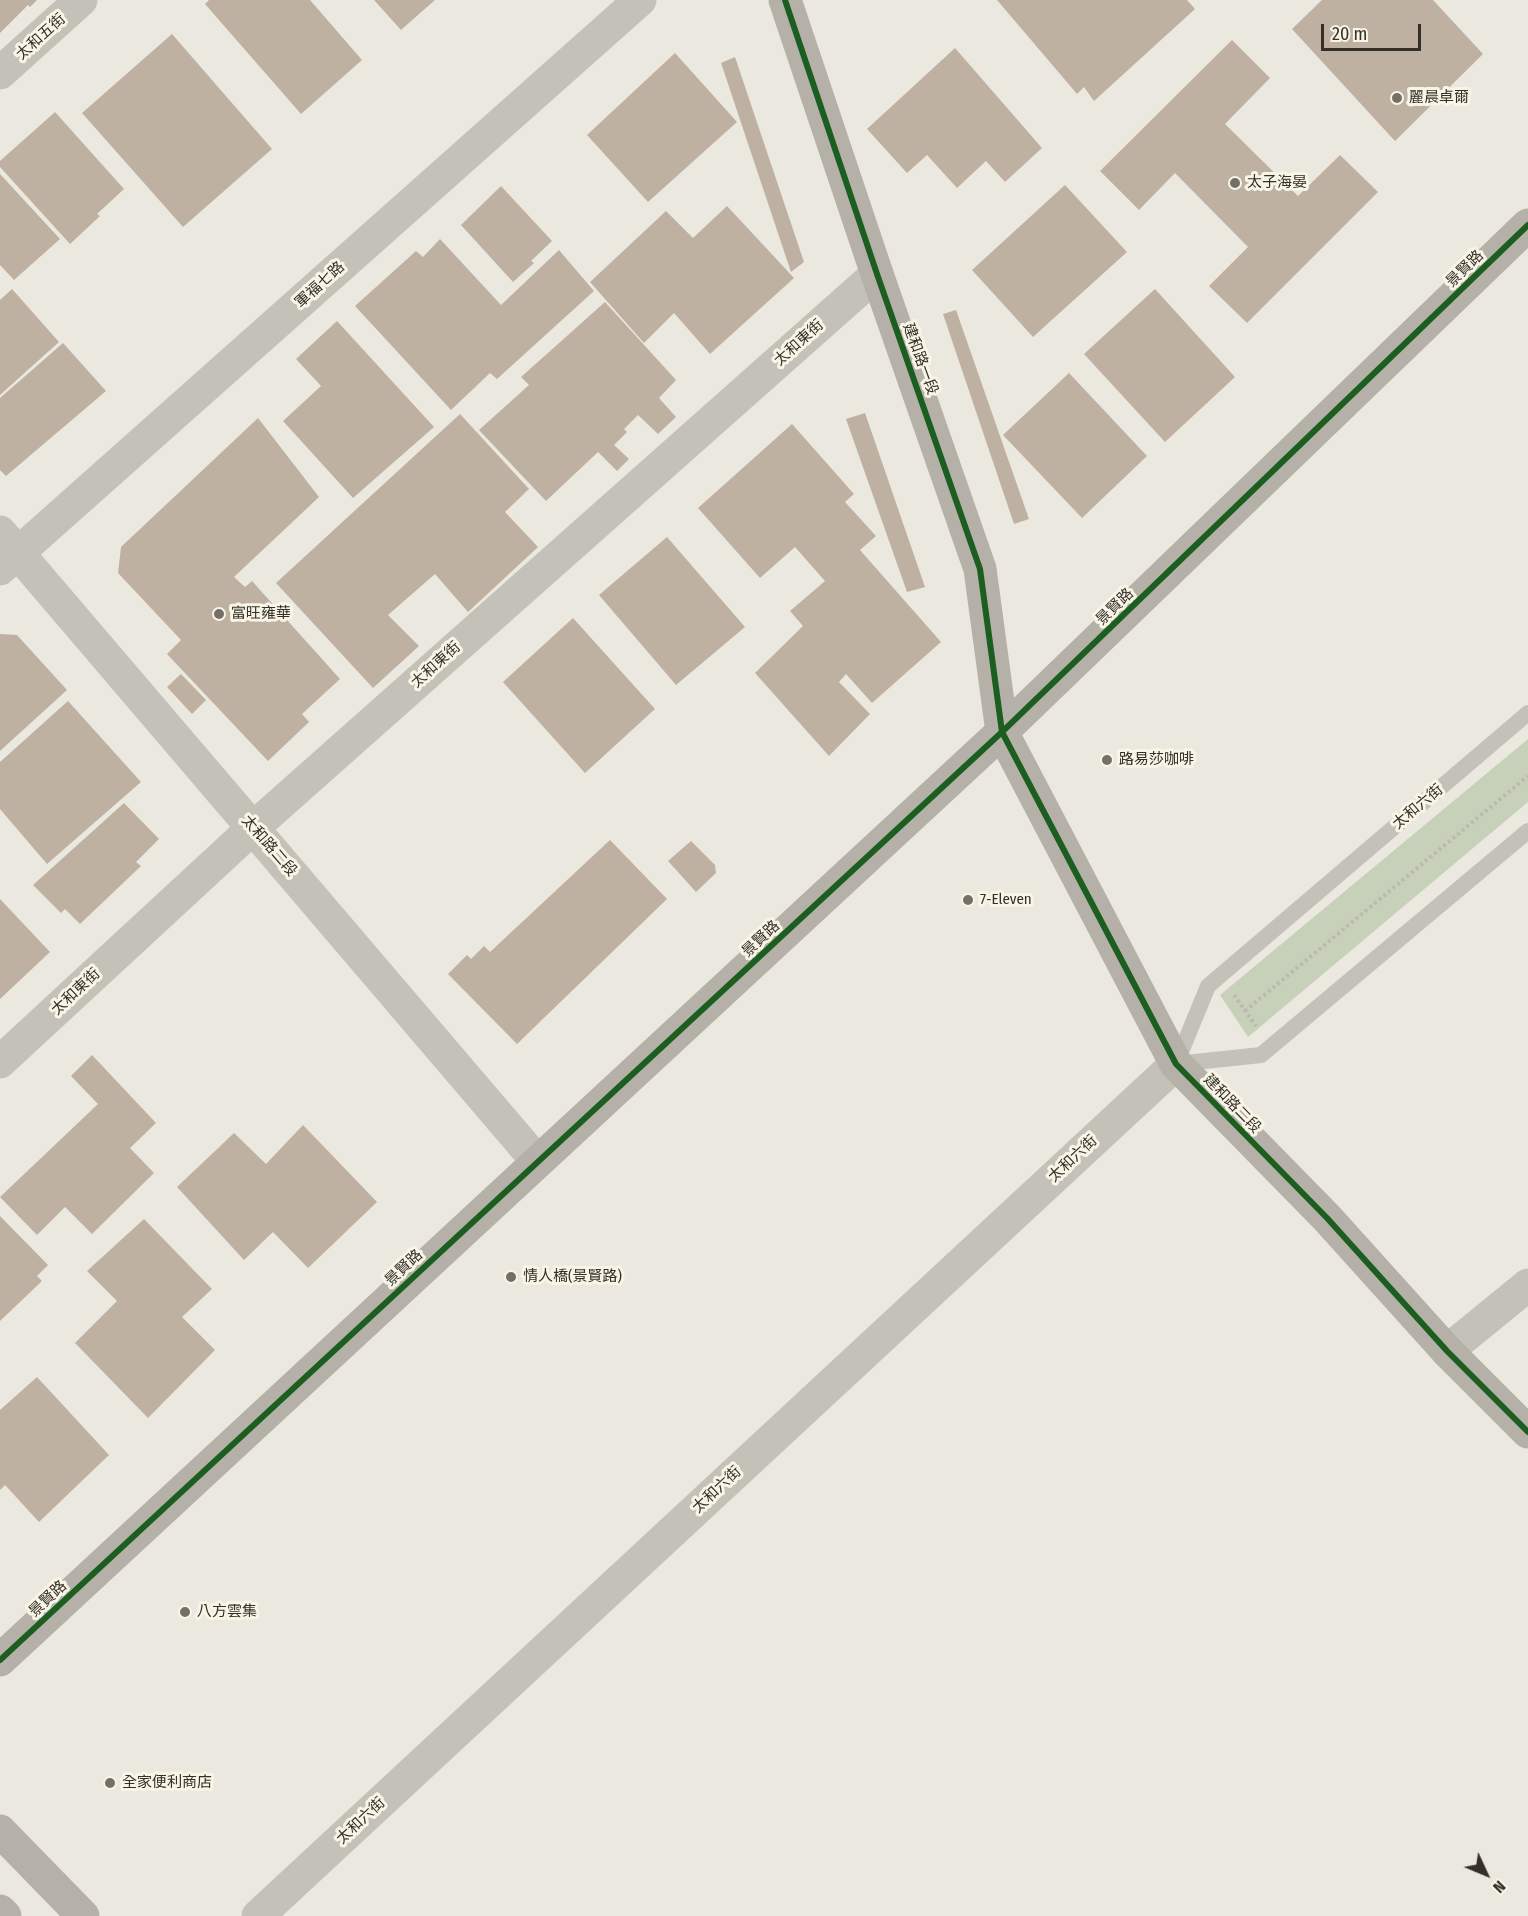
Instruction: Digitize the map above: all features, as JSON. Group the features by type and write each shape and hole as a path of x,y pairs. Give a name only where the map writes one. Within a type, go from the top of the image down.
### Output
{"street":[{"name":"太和五街","path":"0,73 81,0"},
{"name":"軍福七路","path":"6,552 640,0"},
{"name":"建和路一段","path":"786,0 876,274 980,569 1002,732"},
{"name":"景賢路","path":"0,1660 1002,732 1528,225"},
{"name":"太和東街","path":"0,1062 253,828 876,274"},
{"name":"太和路二段","path":"6,552 253,828 537,1161"},
{"name":"建和路二段","path":"1002,732 1176,1064 1327,1218 1447,1351 1528,1432"},
{"name":"太和六街","path":"258,1916 1176,1064"},
{"path":"1447,1351 1528,1285"},
{"path":"0,1831 82,1916"},
{"path":"0,1911 5,1916"}],"lane":[{"name":"太和六街","path":"1176,1064 1208,986 1528,713"},
{"path":"1176,1064 1261,1054 1528,831"}],"path":[{"path":"1245,1011 1528,776"},
{"path":"1228,988 1258,1029"}],"green space":[{"path":"1528,739 1528,802 1248,1037 1220,995"}],"building":[{"path":"0,0 37,0 30,7 28,5 0,33"},
{"path":"209,0 310,0 362,60 301,114 205,4"},
{"path":"374,0 435,0 401,30"},
{"path":"997,0 1187,0 1195,9 1094,101 1084,87 1077,94"},
{"name":"麗晨卓爾","path":"1322,0 1433,0 1483,54 1395,141 1292,29"},
{"path":"172,34 272,149 183,227 82,113"},
{"name":"太子海晏","path":"1232,40 1270,78 1225,124 1298,196 1340,155 1378,192 1247,323 1209,286 1248,247 1175,173 1139,210 1100,171"},
{"path":"955,48 1042,148 1005,182 986,161 957,188 927,155 907,173 867,129"},
{"path":"675,53 737,122 648,202 587,135"},
{"path":"735,57 804,262 791,272 721,63"},
{"path":"55,112 124,189 70,244 0,167 0,161"},
{"path":"0,174 60,239 14,280 0,265"},
{"path":"1065,185 1127,252 1033,337 972,270"},
{"path":"501,186 552,241 531,261 534,263 513,282 461,225"},
{"path":"727,206 794,278 710,354 674,313 644,343 590,282 666,211 693,238"},
{"path":"440,239 501,305 559,250 594,291 497,379 490,373 451,410 355,306 416,251 423,257"},
{"path":"12,289 59,342 0,395 0,300"},
{"path":"1155,289 1235,377 1165,442 1084,354"},
{"path":"605,302 676,380 659,398 676,417 658,434 638,415 624,429 627,432 614,445 629,459 617,471 598,452 546,501 479,430 529,385 521,377"},
{"path":"956,310 1029,519 1014,524 943,314"},
{"path":"337,321 434,427 353,498 283,421 321,386 296,359"},
{"path":"63,343 106,391 6,476 0,470 0,398"},
{"path":"1069,373 1147,456 1082,518 1003,435"},
{"path":"865,413 925,587 907,592 846,419"},
{"path":"460,414 529,489 505,512 538,547 468,612 435,574 388,615 419,646 373,688 276,583"},
{"name":"富旺雍華","path":"258,418 319,497 234,577 245,587 252,581 340,679 302,714 309,722 268,761 167,654 181,640 118,573 121,547"},
{"path":"792,424 854,494 845,502 876,536 860,550 941,642 872,703 846,674 839,682 870,714 829,756 755,673 803,626 790,611 825,581 795,547 760,578 698,508"},
{"path":"667,537 745,627 676,685 599,595"},
{"path":"573,618 655,709 585,773 503,682"},
{"path":"0,634 17,635 67,690 0,751"},
{"path":"181,674 206,700 192,714 167,687"},
{"path":"68,701 141,782 47,864 0,809 0,762"},
{"path":"124,803 159,839 136,862 141,866 80,924 65,909 61,913 33,885"},
{"path":"610,840 667,899 517,1044 448,974 467,955 471,959 484,946 490,952"},
{"path":"691,841 715,865 716,873 696,892 668,861"},
{"path":"0,899 50,952 0,999"},
{"path":"92,1055 156,1123 130,1148 154,1173 92,1234 65,1207 37,1235 0,1197 98,1104 71,1076"},
{"path":"303,1125 377,1202 308,1268 273,1232 244,1260 177,1187 234,1133 266,1164"},
{"path":"0,1216 48,1265 37,1276 42,1281 0,1321"},
{"path":"144,1219 212,1289 182,1317 215,1350 148,1418 75,1343 117,1301 87,1271"},
{"path":"37,1377 109,1455 39,1522 5,1485 0,1490 0,1410"}],"cycle path":[{"path":"785,0 980,569 1002,732 1176,1064 1327,1218 1447,1351 1528,1432"},
{"path":"0,1660 1002,732 1528,225"}],"place":[{"name":"麗晨卓爾","path":"1397,98"},
{"name":"太子海晏","path":"1235,183"},
{"name":"富旺雍華","path":"219,614"},
{"name":"路易莎咖啡","path":"1107,760"},
{"name":"7-Eleven","path":"968,900"},
{"name":"情人橋(景賢路)","path":"511,1277"},
{"name":"八方雲集","path":"185,1612"},
{"name":"全家便利商店","path":"110,1783"}]}
